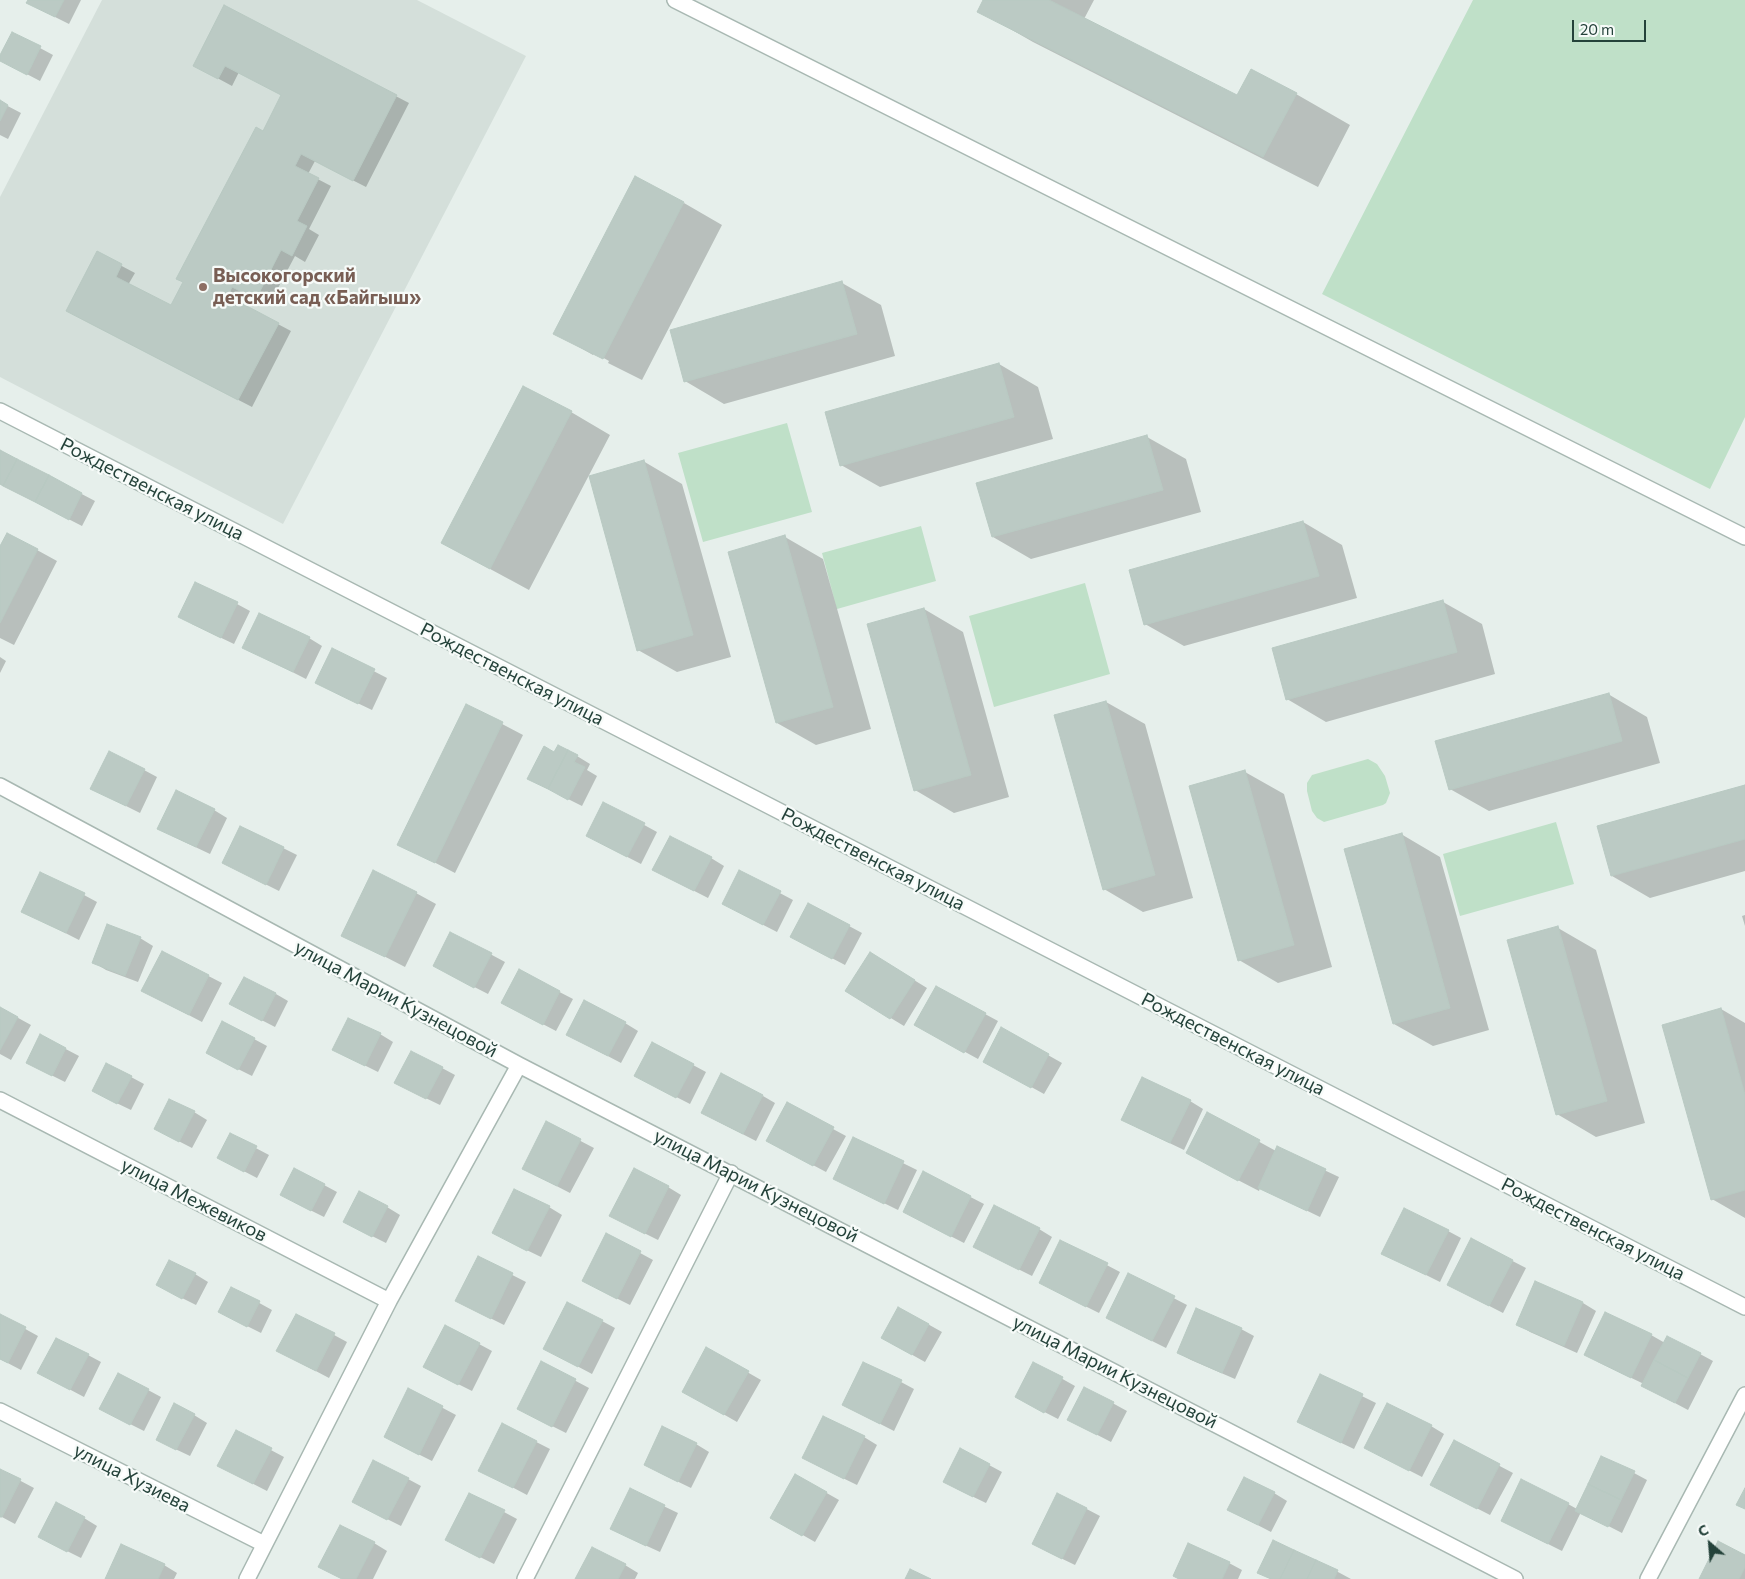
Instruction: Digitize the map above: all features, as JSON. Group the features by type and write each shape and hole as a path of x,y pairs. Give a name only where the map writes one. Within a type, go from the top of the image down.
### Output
{"street":[{"path":"675,0 1745,537"},
{"name":"Рождественская улица","path":"0,411 1745,1307"},
{"name":"улица Марии Кузнецовой","path":"0,786 519,1065 1515,1579"},
{"path":"247,1579 389,1300 519,1065"},
{"name":"улица Межевиков","path":"0,1100 389,1300"},
{"path":"525,1579 731,1173"},
{"path":"1648,1579 1745,1395"},
{"name":"улица Хузиева","path":"0,1411 264,1544"}],"shaded area":[{"name":"Высокогорский детский сад «Байгыш»","path":"102,0 417,0 526,56 283,524 0,377 0,197"}],"green space":[{"path":"1473,0 1745,0 1745,417 1710,489 1322,294"},
{"path":"787,423 812,512 703,542 678,453"},
{"path":"921,526 936,581 837,609 822,553"},
{"path":"1085,583 1110,674 994,707 969,616"},
{"path":"1368,759 1377,764 1385,776 1390,793 1386,803 1324,822 1317,818 1312,811 1307,791 1307,783 1312,775"},
{"path":"1556,822 1574,884 1460,916 1443,854"}],"building":[{"path":"28,0 64,0 55,17 26,3"},
{"path":"983,0 1049,0 1237,95 1251,69 1297,93 1263,157 977,12"},
{"path":"224,5 397,95 353,181 301,154 295,166 319,178 297,221 307,226 292,256 281,250 256,299 232,287 228,296 279,323 238,400 66,311 97,251 122,264 116,277 171,305 183,282 176,279 256,127 263,131 281,95 225,66 218,79 193,66"},
{"path":"12,32 41,46 27,75 0,61 0,55"},
{"path":"0,100 8,105 0,121"},
{"path":"635,176 684,202 603,359 553,334"},
{"path":"842,281 857,334 684,382 670,330"},
{"path":"999,363 1014,417 840,466 825,412"},
{"path":"523,386 572,411 490,569 441,543"},
{"path":"1147,435 1163,490 992,537 976,483"},
{"path":"0,450 17,459 3,486 0,484"},
{"path":"17,459 49,475 35,502 3,486"},
{"path":"644,460 693,635 637,651 589,476"},
{"path":"49,475 82,493 69,520 35,502"},
{"path":"1303,521 1319,576 1144,625 1129,570"},
{"path":"7,533 38,549 0,623 0,546"},
{"path":"785,535 833,707 776,723 728,552"},
{"path":"195,582 238,602 221,638 178,617"},
{"path":"1443,600 1457,652 1286,700 1272,648"},
{"path":"924,608 971,775 914,791 867,624"},
{"path":"259,613 310,637 293,672 242,648"},
{"path":"332,648 375,669 358,704 315,683"},
{"path":"1609,693 1622,741 1449,790 1435,741"},
{"path":"1106,701 1155,875 1103,890 1054,715"},
{"path":"466,704 503,722 435,863 397,845"},
{"path":"558,745 568,750 548,789 527,779 544,746 554,752"},
{"path":"568,750 578,755 574,762 585,767 568,800 548,789"},
{"path":"109,751 145,769 126,806 90,789"},
{"path":"1245,770 1294,945 1238,961 1189,786"},
{"path":"1745,785 1745,839 1611,876 1597,826"},
{"path":"176,790 215,809 196,847 157,829"},
{"path":"603,802 645,823 627,857 586,836"},
{"path":"240,826 284,847 266,885 222,863"},
{"path":"1402,833 1450,1008 1393,1024 1344,849"},
{"path":"670,836 712,857 694,891 652,870"},
{"path":"373,870 417,892 385,957 341,936"},
{"path":"739,870 781,891 763,925 722,904"},
{"path":"40,872 85,893 66,933 21,912"},
{"path":"808,903 850,925 832,959 790,937"},
{"path":"107,924 141,937 125,976 92,963"},
{"path":"1558,926 1607,1101 1556,1115 1507,940"},
{"path":"450,932 492,953 474,988 433,966"},
{"path":"162,951 209,975 189,1015 141,991"},
{"path":"870,952 915,980 890,1019 845,991"},
{"path":"519,969 560,991 543,1025 501,1003"},
{"path":"244,977 276,993 262,1021 229,1004"},
{"path":"936,986 986,1013 964,1053 914,1025"},
{"path":"584,1000 626,1022 608,1056 566,1035"},
{"path":"0,1007 18,1017 0,1050"},
{"path":"1721,1008 1745,1095 1745,1190 1711,1200 1662,1025"},
{"path":"348,1018 381,1033 365,1066 332,1050"},
{"path":"222,1021 255,1038 238,1070 206,1053"},
{"path":"1001,1027 1049,1054 1031,1088 983,1062"},
{"path":"40,1034 66,1048 52,1076 26,1063"},
{"path":"652,1042 694,1064 676,1098 634,1076"},
{"path":"411,1051 443,1067 426,1099 394,1083"},
{"path":"106,1063 132,1076 117,1104 92,1091"},
{"path":"721,1073 763,1095 743,1134 701,1113"},
{"path":"1142,1077 1191,1100 1170,1143 1121,1120"},
{"path":"169,1099 195,1111 179,1142 154,1129"},
{"path":"787,1102 834,1127 813,1166 766,1141"},
{"path":"1207,1112 1260,1140 1238,1181 1186,1153"},
{"path":"546,1121 581,1139 557,1186 522,1169"},
{"path":"230,1133 257,1146 244,1172 217,1158"},
{"path":"853,1137 904,1161 884,1204 833,1179"},
{"path":"1277,1146 1326,1169 1307,1211 1258,1188"},
{"path":"294,1168 325,1184 311,1211 280,1195"},
{"path":"634,1168 669,1186 645,1234 609,1216"},
{"path":"923,1171 971,1196 951,1237 903,1212"},
{"path":"514,1189 550,1206 527,1251 492,1233"},
{"path":"359,1191 388,1206 372,1237 343,1222"},
{"path":"994,1205 1040,1228 1019,1270 973,1247"},
{"path":"1404,1208 1449,1230 1426,1275 1381,1254"},
{"path":"606,1233 641,1251 617,1299 582,1281"},
{"path":"1471,1238 1513,1260 1489,1306 1447,1285"},
{"path":"1060,1240 1108,1263 1086,1307 1039,1283"},
{"path":"478,1256 513,1273 491,1319 455,1301"},
{"path":"169,1260 196,1273 182,1299 156,1285"},
{"path":"1128,1273 1175,1296 1152,1341 1106,1318"},
{"path":"1535,1281 1583,1302 1564,1346 1516,1325"},
{"path":"231,1287 260,1301 247,1327 218,1312"},
{"path":"567,1302 603,1320 578,1367 543,1349"},
{"path":"898,1307 929,1324 912,1355 881,1338"},
{"path":"1196,1308 1242,1328 1222,1373 1177,1353"},
{"path":"1605,1312 1652,1334 1631,1378 1584,1355"},
{"path":"0,1314 26,1327 8,1363 0,1359"},
{"path":"296,1314 335,1333 316,1371 276,1351"},
{"path":"445,1325 480,1343 458,1385 423,1367"},
{"path":"1667,1336 1701,1353 1688,1378 1654,1360"},
{"path":"56,1338 89,1354 70,1390 37,1373"},
{"path":"706,1347 749,1371 724,1415 682,1392"},
{"path":"1654,1360 1688,1378 1675,1403 1641,1386"},
{"path":"541,1361 576,1379 552,1427 517,1409"},
{"path":"863,1362 902,1380 880,1424 842,1405"},
{"path":"1033,1362 1063,1377 1044,1413 1015,1397"},
{"path":"118,1373 149,1389 130,1425 99,1409"},
{"path":"1320,1374 1363,1394 1341,1443 1297,1422"},
{"path":"1084,1387 1114,1402 1097,1435 1067,1420"},
{"path":"408,1388 443,1406 419,1455 384,1437"},
{"path":"174,1403 195,1414 176,1450 156,1440"},
{"path":"1387,1403 1432,1425 1409,1471 1364,1448"},
{"path":"823,1416 865,1436 844,1479 802,1458"},
{"path":"502,1423 537,1441 513,1488 478,1471"},
{"path":"662,1426 697,1443 678,1482 644,1465"},
{"path":"236,1430 272,1448 253,1484 217,1466"},
{"path":"1454,1440 1500,1464 1477,1509 1430,1485"},
{"path":"960,1448 990,1464 973,1497 943,1482"},
{"path":"1601,1456 1635,1471 1621,1500 1588,1484"},
{"path":"373,1460 409,1478 387,1520 352,1502"},
{"path":"0,1469 21,1479 2,1517 0,1517"},
{"path":"795,1474 827,1492 802,1536 770,1518"},
{"path":"1244,1477 1275,1492 1258,1525 1227,1510"},
{"path":"1521,1479 1569,1503 1548,1544 1501,1521"},
{"path":"1588,1484 1621,1500 1608,1527 1575,1511"},
{"path":"630,1488 665,1505 646,1546 610,1529"},
{"path":"1745,1488 1745,1509 1736,1505"},
{"path":"469,1493 505,1510 480,1558 445,1540"},
{"path":"1057,1493 1087,1508 1062,1559 1032,1544"},
{"path":"56,1502 85,1517 67,1552 38,1537"},
{"path":"340,1525 375,1542 356,1579 342,1579 318,1567"},
{"path":"1273,1540 1294,1550 1280,1579 1271,1579 1257,1573"},
{"path":"1718,1541 1745,1555 1745,1567 1739,1579 1699,1579"},
{"path":"1188,1543 1230,1562 1222,1579 1179,1579 1173,1576"},
{"path":"121,1544 165,1564 158,1579 105,1579"},
{"path":"592,1547 626,1564 618,1579 575,1579"},
{"path":"1294,1550 1316,1560 1307,1579 1280,1579"},
{"path":"1316,1560 1338,1570 1334,1579 1307,1579"},
{"path":"910,1569 931,1579 905,1579"}],"place":[{"name":"Высокогорский детский сад «Байгыш»","path":"203,287"}]}
